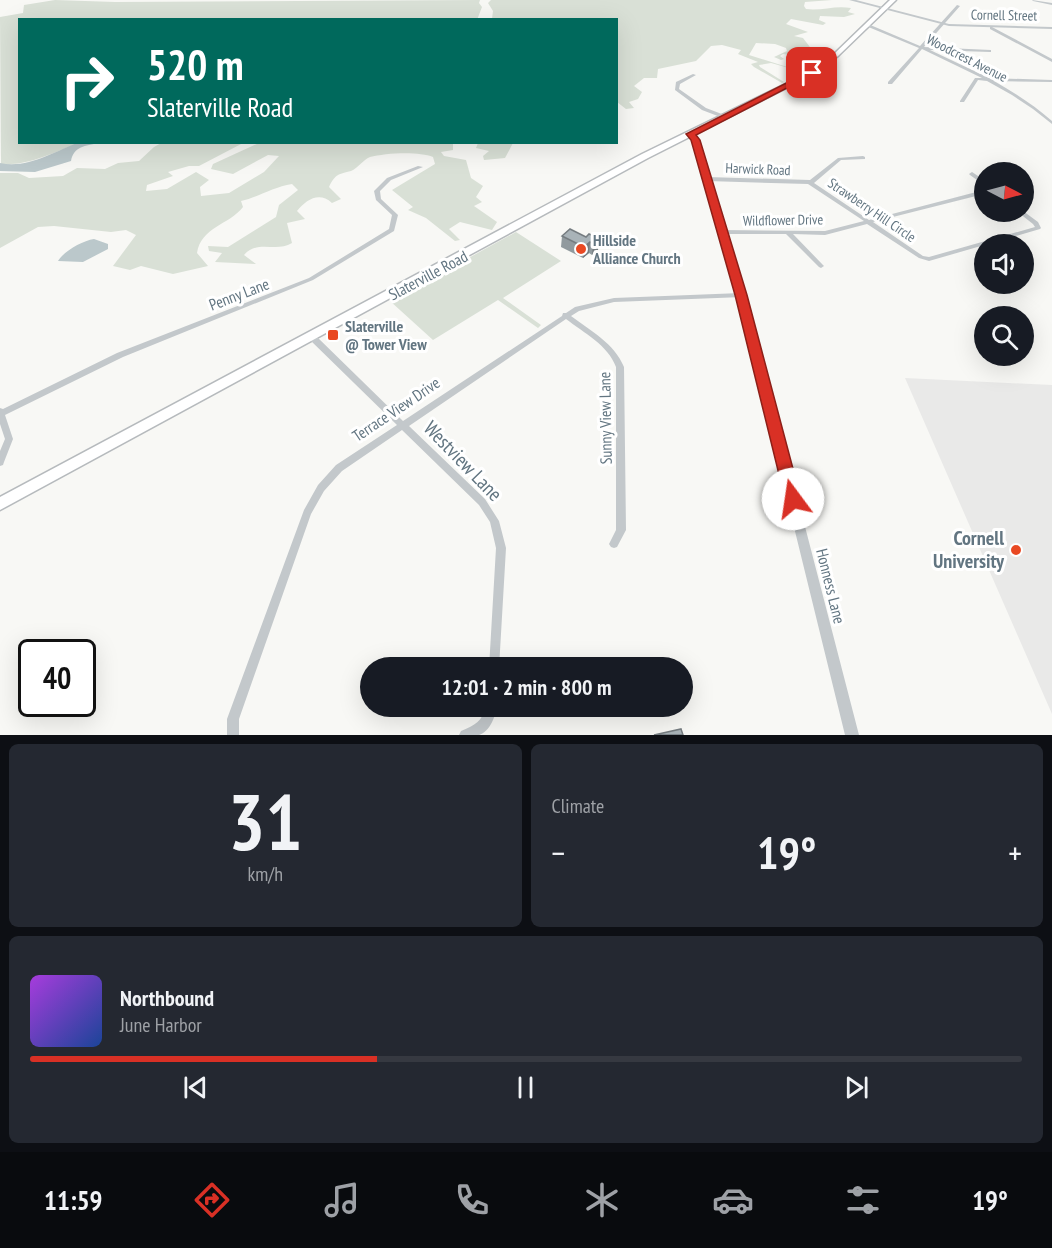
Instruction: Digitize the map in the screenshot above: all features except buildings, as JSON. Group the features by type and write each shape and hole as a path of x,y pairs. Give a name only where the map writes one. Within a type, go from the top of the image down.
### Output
{"highway":[{"name":"Slaterville Road","path":"0,504 825,64 893,0"}],"street":[{"name":"Cornell Street","path":"851,0 941,23 1052,28"},
{"path":"1034,0 1052,4"},
{"path":"890,83 958,6"},
{"name":"Woodcrest Avenue","path":"867,25 984,79 1026,103 1052,123"},
{"path":"991,27 1052,61"},
{"path":"920,48 990,51"},
{"path":"694,75 678,83 677,89 704,109 725,117"},
{"path":"962,101 975,81 984,79 1052,81"},
{"name":"Honness Lane","path":"690,134 696,140 741,295 852,735"},
{"path":"808,182 813,181 840,159 863,158"},
{"name":"Penny Lane","path":"0,413 120,355 273,296 322,274 392,230 395,215 378,199 376,191 389,178 420,167"},
{"name":"Harwick Road","path":"707,179 808,182"},
{"name":"Strawberry Hill Circle","path":"808,182 921,257 933,259 1038,228 1034,222"},
{"name":"Wildflower Drive","path":"722,232 825,233 974,194"},
{"path":"788,233 822,266"},
{"name":"Terrace View Drive","path":"233,735 233,719 310,505 321,488 339,468 565,315 585,306 603,301 741,295"},
{"name":"Sunny View Lane","path":"565,315 609,350 619,362 621,530 615,544"},
{"name":"Westview Lane","path":"312,337 482,502 497,528 501,548 495,657"},
{"path":"0,413 9,439 0,462"},
{"path":"465,735 477,730 485,723 487,717"}],"shaded area":[{"path":"55,0 115,2 480,0 482,7 478,18 18,18 18,144 76,144 31,161 1,164 0,17 23,13 24,5"},
{"path":"491,0 832,0 805,2 804,6 806,9 851,8 848,12 855,14 844,17 820,16 819,20 826,23 823,25 791,19 786,24 808,32 794,36 803,38 813,51 831,54 819,61 813,62 783,54 780,56 784,59 781,60 774,57 787,51 786,48 775,44 756,43 749,55 803,72 771,63 759,65 784,82 782,83 754,67 751,64 758,62 738,54 741,50 722,45 711,46 696,61 658,69 657,78 644,78 634,86 642,92 638,99 629,102 634,108 626,109 618,103 618,18 492,18 493,11 488,3"},
{"path":"75,144 94,144 77,150 71,161 35,172 0,171 0,163 20,164 50,155"},
{"path":"159,144 241,144 199,166 189,166 168,172 173,176 147,185 146,191 167,189 196,172 209,180 200,187 201,196 229,193 264,172 279,156 268,155 233,174 211,169 213,164 257,144 453,144 453,150 441,152 444,156 466,160 471,178 483,186 476,197 482,202 474,206 497,222 492,230 460,222 449,229 460,240 455,241 426,218 408,210 413,207 392,190 435,164 433,157 411,153 370,157 354,170 335,177 329,187 341,199 332,203 318,197 304,203 297,211 305,219 287,223 292,243 280,247 261,247 249,250 244,255 256,264 215,262 222,253 209,251 208,246 228,247 276,217 279,205 298,190 292,184 241,201 243,207 204,237 200,244 197,253 208,266 173,274 141,266 130,270 113,266 136,235 126,230 111,232 54,226 38,227 0,248 0,173 18,173 29,178 63,176 77,168 105,169 118,163 139,161"},
{"path":"477,144 512,144 505,158 484,160 483,156 489,151 476,148"},
{"path":"516,232 561,261 503,298 541,325 538,328 498,300 433,340 390,301"},
{"path":"94,239 108,244 108,249 83,262 58,261 74,247"},
{"name":"Cornell University","path":"905,378 1052,385 1052,714"}],"place":[{"name":"Hillside Alliance Church","path":"581,249"},
{"name":"Slaterville @ Tower View","path":"333,335"},
{"name":"Cornell University","path":"1016,550"}],"route":[{"path":"793,499 741,295 696,140 690,134 812,73"}]}
